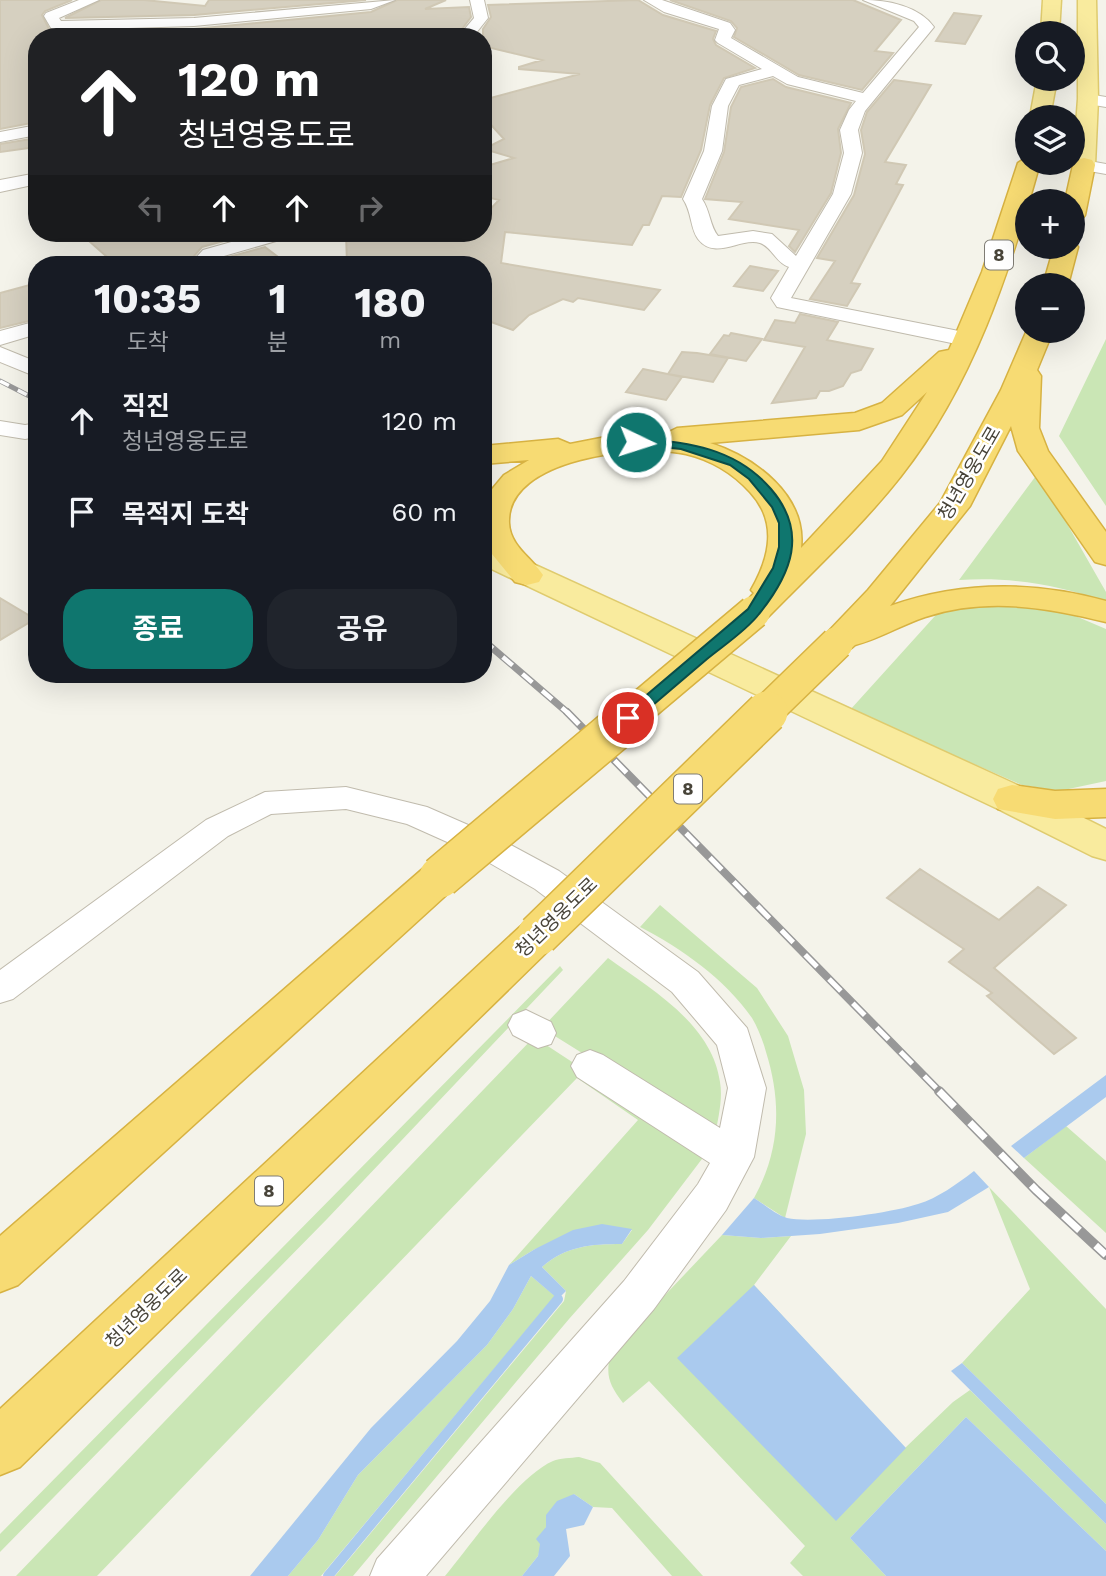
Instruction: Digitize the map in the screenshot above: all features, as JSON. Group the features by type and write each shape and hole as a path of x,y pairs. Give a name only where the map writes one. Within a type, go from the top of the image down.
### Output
{"highway":[{"path":"1085,189 1095,167"},
{"name":"8","path":"0,1268 440,877 754,612 843,522 909,446 932,409 965,342 1013,220 1026,175"},
{"path":"492,454 859,421 892,409 965,342"},
{"path":"1034,345 1024,407 1025,428 1033,451 1106,555"},
{"name":"청년영웅도로","path":"0,1447 538,935 837,643 889,588 954,506 1015,390 1034,345"},
{"path":"527,575 508,556 497,539 493,523 503,492 518,478 563,455 591,446 620,442 682,445 734,462 767,489 786,523 786,547 780,568 754,612"},
{"path":"837,643 874,623 909,611 981,595 1017,593 1049,597 1106,612"},
{"path":"1012,799 1055,805 1106,803"}],"main road":[{"path":"1051,21 1052,0"},
{"path":"1087,0 1097,100 1095,167"},
{"path":"492,558 1012,799 1106,846"}],"street":[{"path":"92,0 51,16 56,25 62,26 128,25 234,19 371,5 388,0"},
{"path":"473,28 481,18 477,0"},
{"path":"651,0 669,9 725,26 727,30 723,40 793,81 865,98"},
{"path":"870,0 919,18 927,27 865,98 849,130 853,153 842,194 781,298 784,303 965,342"},
{"path":"773,71 732,82 720,106 713,151 692,199 700,208 705,234 709,240 719,243 763,237 772,240 787,259 802,265"},
{"path":"0,137 28,132"},
{"path":"0,186 28,180"},
{"path":"208,256 252,242"},
{"path":"0,338 28,330"},
{"path":"0,354 28,365"},
{"path":"0,428 28,432"},
{"path":"0,989 217,828 265,803 346,798 416,814 486,846 547,880 685,982 734,1039 747,1088 734,1157 712,1197 639,1295 394,1576"},
{"path":"590,1066 734,1157"}],"green space":[{"path":"1106,339 1106,506 1059,436"},
{"path":"1038,473 1106,592 1106,602 1034,583 959,580"},
{"path":"1006,601 1073,615 1106,629 1106,781 1059,791 1022,785 850,710 944,606"},
{"path":"660,905 757,988 788,1036 804,1090 806,1134 785,1218 754,1198 769,1163 776,1126 775,1090 760,1035 752,1018 716,978 686,955 640,927"},
{"path":"608,958 677,1010 705,1043 715,1061 721,1089 715,1136 542,1028"},
{"path":"560,966 563,970 327,1219 0,1552 0,1534"},
{"path":"534,1037 708,1151 648,1230 569,1319 353,1576 335,1576 564,1301 566,1291 542,1267 570,1250 622,1244 632,1230 535,1249 509,1265 638,1120 577,1078 97,1576 16,1576"},
{"path":"1066,1126 1106,1161 1106,1233 1024,1158"},
{"path":"989,1187 1106,1309 1106,1504 962,1363 1030,1289"},
{"path":"722,1235 761,1238 791,1236 754,1285 905,1448 953,1402 970,1390 1106,1524 1106,1551 966,1417 850,1538 886,1576 803,1576 790,1563 805,1546 649,1381 623,1403 610,1379 608,1367 611,1352"},
{"path":"531,1276 555,1296 321,1576 288,1576 318,1540 358,1475 487,1345 513,1309"},
{"path":"579,1457 600,1463 703,1576 672,1576 612,1508 593,1507 574,1494 546,1527 538,1556 522,1576 445,1576 495,1513 525,1481 553,1461"}],"water":[{"path":"1106,1075 1106,1097 1024,1158 1011,1146"},
{"path":"974,1171 989,1187 948,1212 898,1223 820,1234 761,1238 722,1235 754,1198 787,1218 815,1220 852,1217 890,1211 925,1201 947,1190"},
{"path":"602,1224 632,1229 622,1244 570,1250 542,1267 566,1291 558,1299 531,1276 513,1309 487,1345 358,1475 318,1540 288,1576 250,1576 371,1428 457,1341 490,1301 509,1265 573,1230"},
{"path":"754,1285 906,1448 836,1521 677,1358"},
{"path":"962,1363 1106,1504 1106,1524 951,1371"},
{"path":"966,1417 1106,1551 1106,1576 886,1576 850,1538"},
{"path":"574,1494 593,1507 584,1525 566,1529 570,1556 554,1576 522,1576 538,1556 540,1544 536,1539 546,1527 546,1515 557,1501"}],"building":[{"path":"0,0 72,0 45,11 42,15 48,28 28,28 28,124 0,129"},
{"path":"101,0 144,0 205,6 209,0 366,0 194,15 65,18"},
{"path":"397,0 446,0 425,9 469,7 471,17 463,28 204,28 371,12"},
{"path":"638,0 663,15 716,31 713,39 716,45 755,68 724,78 710,105 701,150 681,197 662,196 649,225 643,225 632,245 505,232 501,263 660,290 644,310 578,298 573,302 563,299 529,315 513,330 492,322 492,256 347,256 346,242 492,242 492,207 499,200 492,198 492,164 514,158 492,151 492,145 504,139 492,126 492,98 580,74 519,69 542,60 492,48 492,28 484,28 491,17 488,5"},
{"path":"670,0 853,0 901,20 875,51 893,53 862,90 799,75 734,37 737,28 731,21"},
{"path":"954,13 981,16 965,44 936,41"},
{"path":"773,79 786,87 851,103 838,129 841,153 831,193 795,252 789,246 799,230 729,219 742,202 705,199 724,152 731,107 741,87"},
{"path":"894,80 931,85 885,162 906,165 896,184 903,185 851,283 860,284 847,306 810,299 835,261 817,258 854,195 865,154 861,130 867,112"},
{"path":"28,139 28,148 0,152 0,144"},
{"path":"90,242 220,242 202,247 194,256 106,256"},
{"path":"265,247 277,256 232,256"},
{"path":"750,266 778,271 763,291 734,286"},
{"path":"28,285 28,321 0,328 0,293"},
{"path":"800,314 838,322 827,340 873,349 861,370 851,373 843,386 820,391 816,398 772,403 805,347 764,340 775,320 795,323"},
{"path":"731,333 762,339 746,361 710,354 724,335 729,336"},
{"path":"682,352 728,358 713,382 668,374"},
{"path":"643,369 682,377 666,400 626,392"},
{"path":"0,598 28,615 28,623 0,640"},
{"path":"920,869 999,920 1038,887 1066,905 994,968 1076,1038 1054,1054 987,996 992,993 949,962 964,949 887,898"}],"waterway":[{"path":"328,1576 558,1299"}],"railway":[{"path":"0,381 28,395"},
{"path":"492,648 568,713"},
{"path":"568,713 941,1093"},
{"path":"939,1091 1036,1190 1106,1255"}],"route":[{"path":"628,718 754,612 780,568 786,547 786,523 778,506 767,489 734,462 682,445 636,442"}]}
